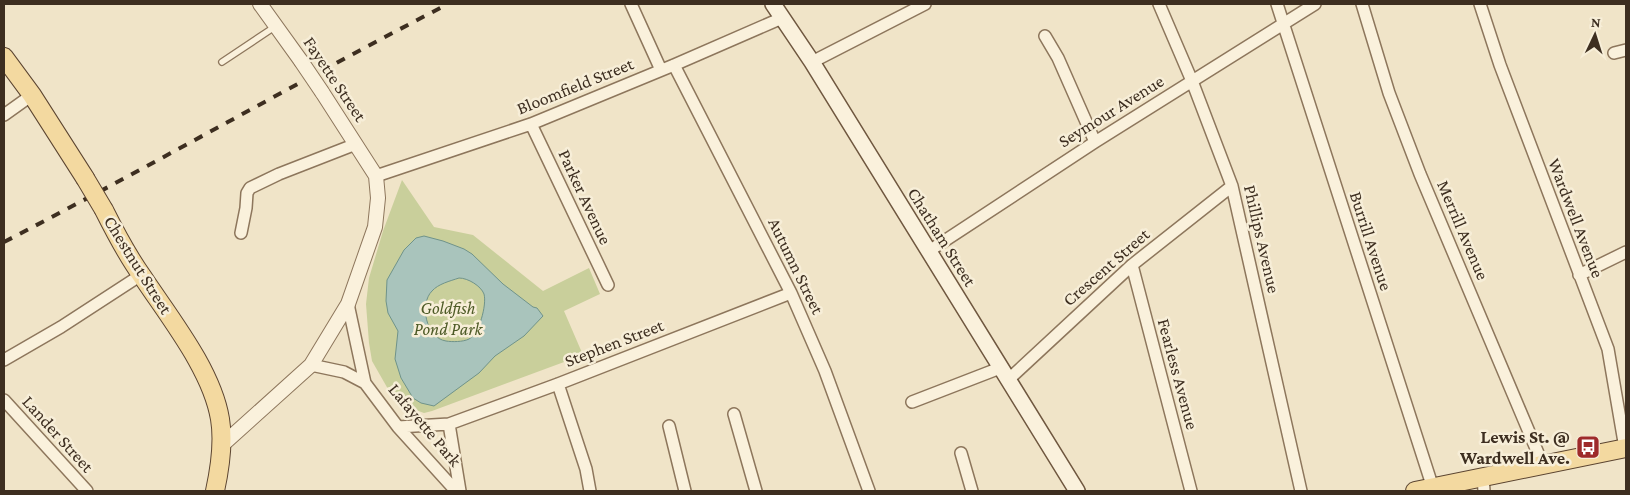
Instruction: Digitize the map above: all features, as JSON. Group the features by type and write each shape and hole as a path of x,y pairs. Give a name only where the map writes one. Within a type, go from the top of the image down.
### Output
{"main road":[{"name":"Chatham Street","path":"773,4 812,62 1077,491"},
{"name":"Chestnut Street","path":"4,57 32,95 85,178 141,275 173,320 201,368 213,393 220,419 222,446 215,491"},
{"path":"1414,491 1483,484 1543,465 1626,448"}],"street":[{"name":"Fayette Street","path":"260,4 322,92 376,176"},
{"path":"631,4 661,70"},
{"path":"812,62 925,4"},
{"name":"Phillips Avenue","path":"1159,4 1192,81 1232,186 1301,491"},
{"name":"Burrill Avenue","path":"1277,4 1437,488"},
{"name":"Seymour Avenue","path":"929,251 1095,142 1283,22 1315,4"},
{"name":"Merrill Avenue","path":"1362,4 1389,93 1420,174 1543,465"},
{"name":"Wardwell Avenue","path":"1480,4 1500,66 1608,349 1626,448"},
{"name":"Bloomfield Street","path":"376,176 531,124 782,18"},
{"path":"1045,36 1058,58 1095,142"},
{"path":"1614,53 1626,50"},
{"name":"Autumn Street","path":"674,65 792,293 825,371 869,491"},
{"path":"4,115 32,95"},
{"name":"Parker Avenue","path":"531,124 608,286"},
{"path":"241,233 246,198 250,188 279,174 356,144"},
{"path":"222,446 311,365 348,304 375,227 378,198 376,176"},
{"name":"Crescent Street","path":"1004,374 1132,265 1232,186"},
{"path":"1579,275 1626,252"},
{"name":"Fearless Avenue","path":"1132,265 1191,491"},
{"path":"4,360 61,327 141,275"},
{"name":"Stephen Street","path":"398,427 449,424 558,384 792,293"},
{"name":"Lafayette Park","path":"348,304 365,383 398,427 458,491"},
{"name":"Lafayette Park","path":"311,365 344,372 365,383"},
{"path":"912,402 1004,374"},
{"path":"558,384 586,469 590,491"},
{"name":"Lander Street","path":"4,400 87,491"},
{"path":"734,414 756,491"},
{"path":"449,424 458,491"},
{"path":"669,426 685,491"},
{"path":"961,453 972,491"}],"lane":[{"path":"222,62 276,26"}],"green space":[{"name":"Goldfish Pond Park","path":"402,180 434,227 473,235 543,291 589,268 600,294 564,311 583,355 424,413 413,409 392,396 372,361 366,304 369,278 383,231"}],"water":[{"path":"424,236 464,249 472,254 503,284 537,308 543,316 524,336 495,356 479,373 434,406 421,403 413,398 401,378 395,359 398,331 388,313 386,301 387,280 404,250 416,238","holes":["463,278 477,285 484,294 485,299 479,325 473,336 464,341 439,339 429,327 427,320 425,312 428,297 437,286"]}],"railway":[{"path":"4,242 448,4"}],"place":[{"name":"Lewis St. @ Wardwell Ave.","path":"1588,447"}]}
